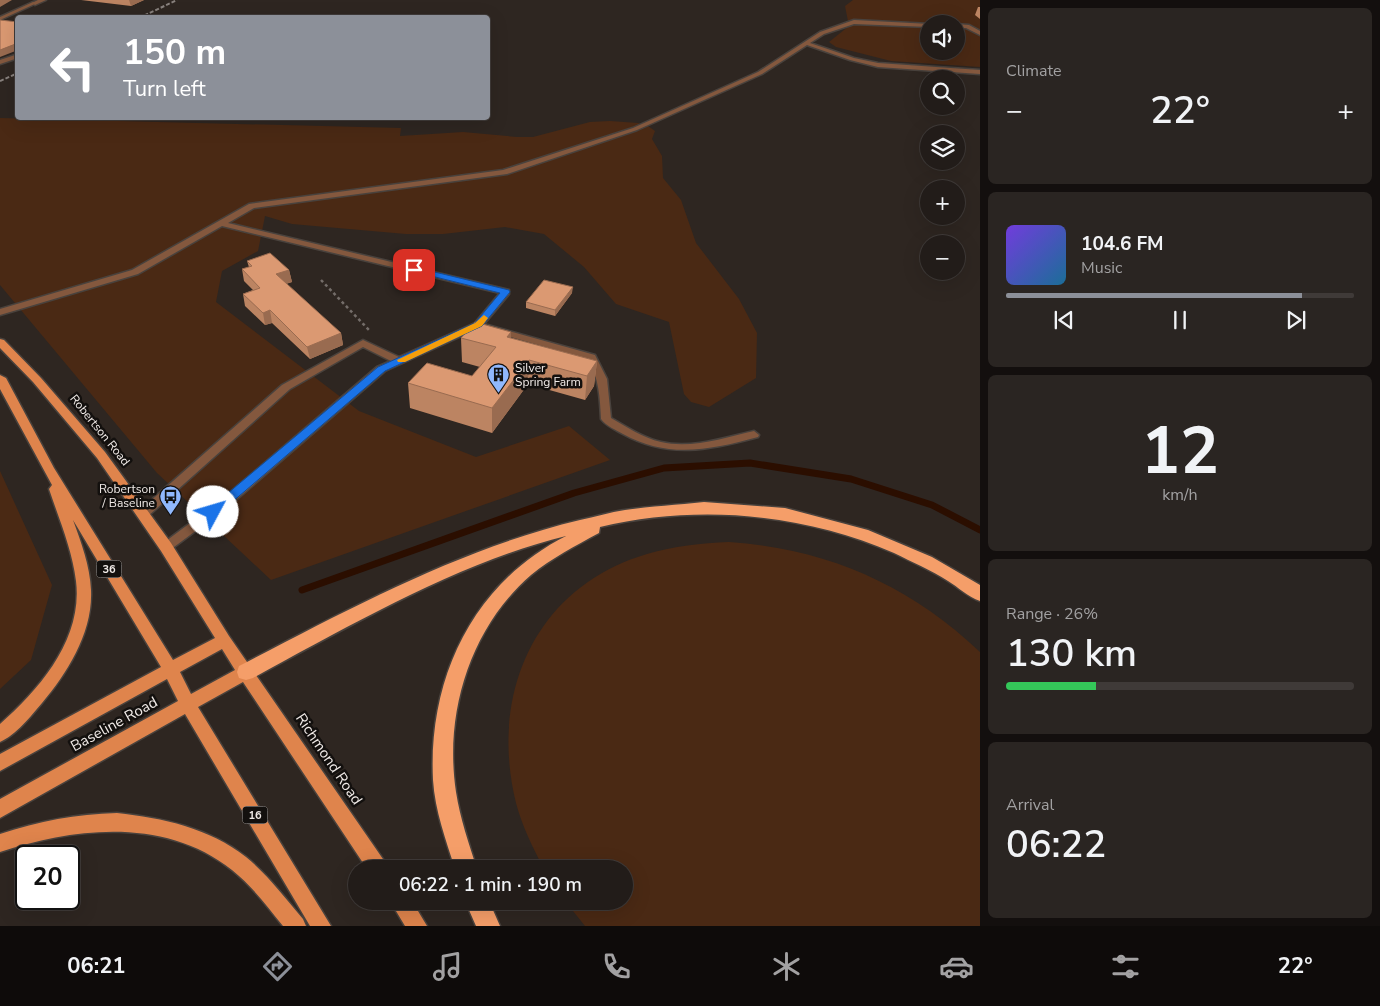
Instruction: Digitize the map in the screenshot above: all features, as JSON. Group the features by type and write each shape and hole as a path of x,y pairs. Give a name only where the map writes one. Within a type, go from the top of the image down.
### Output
{"highway":[{"path":"246,672 444,571 537,537 625,516 660,510 718,508 753,510 819,520 850,529 912,554 980,594"},
{"path":"463,860 450,821 444,781 442,742 446,705 454,674 466,644 482,618 498,598 537,563 558,547 582,534 625,516"},
{"path":"481,910 488,926"}],"main road":[{"name":"Robertson Road","path":"0,342 37,380 101,455 166,547 246,672"},
{"name":"36","path":"0,378 48,468 171,670 188,704"},
{"path":"0,734 32,703 50,680 74,640 82,622 84,589 80,567 48,468"},
{"name":"Baseline Road","path":"0,763 224,640"},
{"name":"Baseline Road","path":"0,809 246,672"},
{"name":"Richmond Road","path":"246,672 372,860"},
{"name":"16","path":"188,704 322,926"},
{"path":"0,843 48,829 94,822 112,821 143,824 176,832 205,842 231,858 255,879 296,926"},
{"path":"406,910 417,926"}],"street":[{"path":"35,3 43,0"}],"lane":[{"path":"0,19 35,3"},
{"path":"0,312 134,272 252,206 504,172 635,128 760,73 822,33 854,22 920,25"},
{"path":"0,23 9,24"},
{"path":"965,26 980,34"},
{"path":"806,43 852,59 878,65 980,72"},
{"path":"0,62 15,57"},
{"path":"166,547 225,503 381,369 478,324 506,292 219,223"},
{"path":"478,324 592,357 600,370 606,419 631,435 669,447 696,445 754,435"},
{"path":"143,514 286,387 363,343 399,361"}],"path":[{"path":"321,280 373,334"}],"shaded area":[{"path":"853,0 980,0 980,67 891,61 836,47 829,42 849,26 845,6"},
{"path":"0,118 15,118 15,120 401,128 400,136 463,132 517,137 533,137 590,122 638,123 648,126 655,131 652,139 662,156 663,178 681,200 696,243 739,299 757,333 756,378 709,407 691,402 684,394 669,322 616,304 584,267 544,234 505,227 443,234 406,234 292,224 265,216 258,251 222,271 216,302 359,411 476,457 569,426 610,460 271,580 157,473 0,285"},
{"path":"0,471 52,585 31,660 0,689"},
{"path":"729,542 765,546 832,562 864,574 895,589 924,607 953,628 980,652 980,926 585,926 572,910 633,910 633,860 540,860 518,812 509,762 509,723 516,685 529,650 549,619 575,592 608,570 647,554 698,544"}],"building":[{"path":"0,20 15,22 15,44 0,50"},
{"path":"270,253 289,270 276,274 341,333 307,347 270,310 263,313 243,294 260,288 242,269 252,266 247,261"},
{"path":"544,280 573,287 555,310 526,302"},
{"path":"475,322 511,332 507,337 597,361 587,376 529,360 492,408 408,383 427,363 472,376 496,347 461,338"}],"waterway":[{"path":"302,590 574,493 664,468 750,463 851,479 932,505 980,530"}],"railway":[{"path":"145,15 177,0"},
{"path":"0,81 15,74"}],"slow traffic":[{"path":"401,360 478,324 484,318"}],"place":[{"name":"Silver Spring Farm","path":"499,394"},
{"name":"Robertson / Baseline","path":"171,515"}],"route":[{"path":"213,512 381,369 478,324 506,292 414,270"}]}
